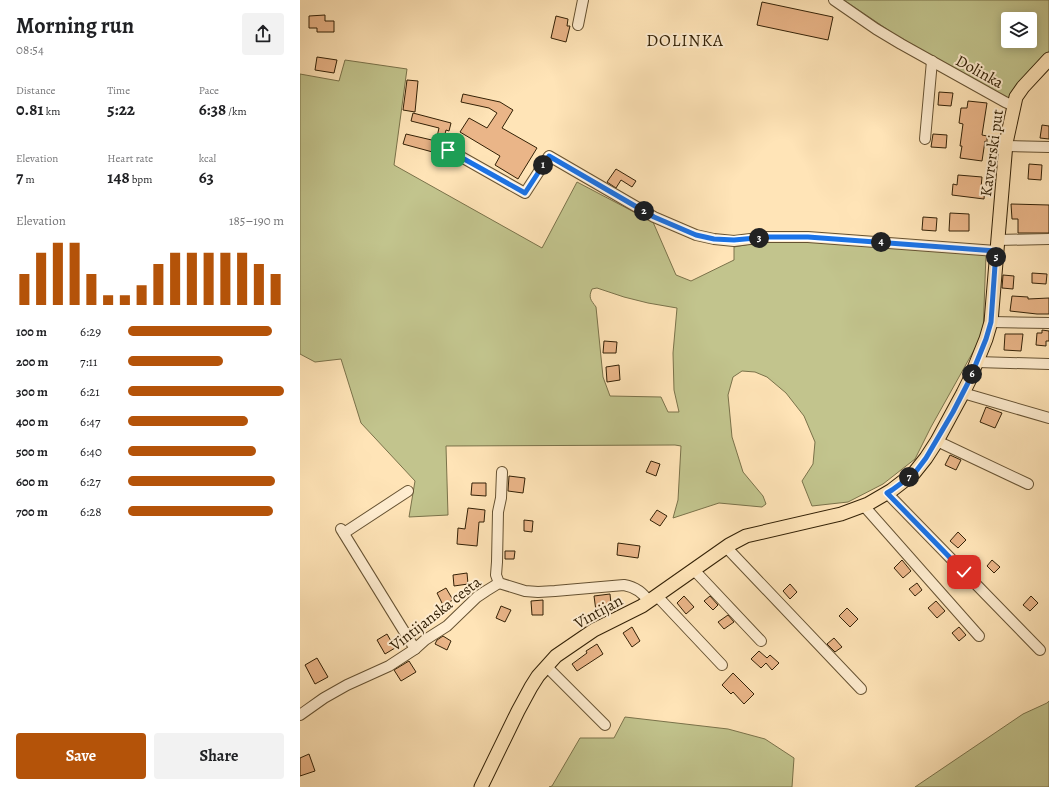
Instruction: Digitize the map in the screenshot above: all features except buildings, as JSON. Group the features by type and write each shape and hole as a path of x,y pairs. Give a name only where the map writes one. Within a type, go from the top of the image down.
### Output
{"main road":[{"name":"Kavrerski put","path":"788,527 841,514 864,506 887,493 914,474 937,441 963,393 977,362 991,322 1006,146 1016,97 1023,87 1049,59"},
{"name":"Vintijan","path":"481,787 518,711 531,688 538,676 556,656 594,630 653,599 726,547 746,536 788,527"}],"street":[{"path":"578,25 583,0"},
{"name":"Dolinka","path":"834,0 876,29 1014,106"},
{"name":"Dolinka","path":"925,139 932,61"},
{"path":"1006,146 1049,147"},
{"path":"448,150 525,193 549,156 654,217 696,235 714,239 734,240 766,237 808,237 997,246 1049,239"},
{"path":"991,322 1049,323"},
{"path":"977,362 1049,364"},
{"path":"963,393 1049,418"},
{"path":"937,441 1028,484"},
{"path":"502,472 501,498 498,512 496,575 499,583 525,591 538,592 624,585 636,589 653,599 722,665"},
{"path":"408,491 342,531 415,649"},
{"path":"887,493 1040,650"},
{"path":"864,506 979,636"},
{"path":"726,547 861,689"},
{"path":"694,570 761,641"},
{"name":"Vintijanska cesta","path":"300,715 324,698 347,685 389,666 415,649 425,640 451,623 477,597 499,583"},
{"path":"546,666 605,725"}],"green space":[{"path":"844,0 1049,0 1049,53 1008,99 897,36"},
{"path":"345,60 407,69 394,165 542,248 577,182 653,222 676,275 691,281 734,260 734,247 777,239 986,254 983,334 931,427 915,459 883,484 848,502 812,506 802,481 813,464 815,442 804,416 786,393 767,377 755,372 742,371 733,377 728,395 732,437 743,472 763,496 766,504 762,507 719,503 673,518 678,500 681,446 446,446 448,515 409,517 415,481 361,423 341,359 315,362 300,354 300,74 339,81","holes":["597,288 624,297 677,308 673,353 674,390 679,412 668,412 661,397 610,396 603,377 596,307 591,301 590,295 592,289"]},
{"path":"1049,701 1049,787 915,787 1023,714"},
{"path":"625,717 728,729 765,739 794,758 792,787 549,787 552,786 580,738 614,738"}],"district":[{"name":"DOLINKA","path":"685,40"}],"route":[{"path":"448,150 525,193 549,156 654,217 696,235 714,239 734,240 766,237 808,237 996,251 991,322 986,339 969,381 937,441 926,458 914,474 887,493 964,572"}]}
